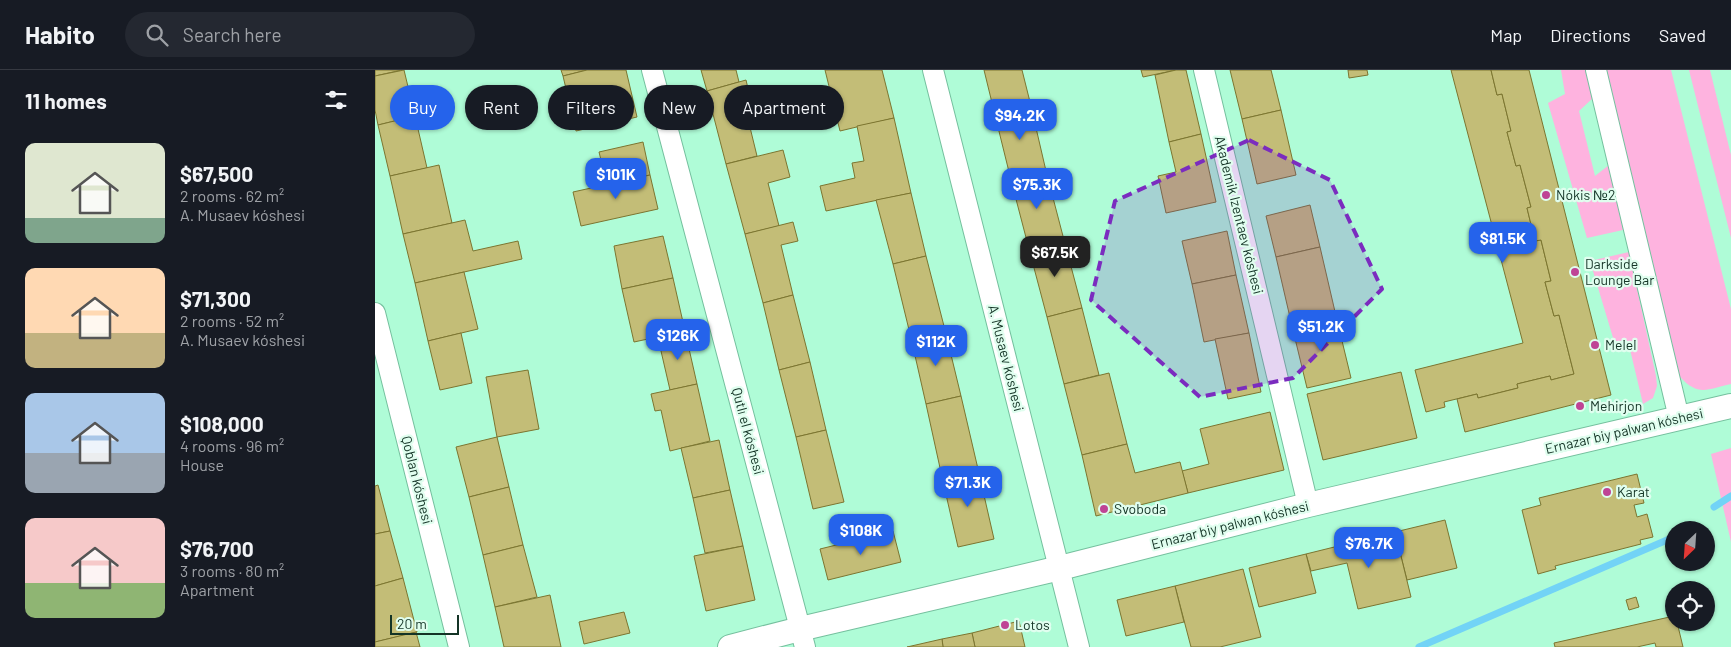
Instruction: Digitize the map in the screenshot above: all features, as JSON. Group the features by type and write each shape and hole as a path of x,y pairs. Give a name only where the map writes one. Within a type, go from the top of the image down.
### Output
{"street":[{"name":"Qutlı el kóshesi","path":"652,70 802,638"},
{"name":"A. Musaev kóshesi","path":"933,70 1079,647"},
{"name":"Akademik Izentaev kóshesi","path":"1204,70 1308,505"},
{"path":"1596,70 1679,418"},
{"name":"Qoblan kóshesi","path":"375,313 459,647"},
{"name":"Ernazar biy palwan kóshesi","path":"730,647 802,638 1060,568 1308,505 1731,406"}],"highlighted area":[{"path":"1249,140 1330,180 1382,289 1293,378 1200,397 1091,300 1115,201"}],"shaded area":[{"path":"1561,70 1586,70 1593,98 1579,111 1595,176 1609,165 1623,230 1587,238 1548,103 1565,94"},
{"path":"1605,70 1671,70 1731,309 1731,384 1704,390 1693,387 1680,377"},
{"path":"1689,70 1710,70 1731,155 1731,238"},
{"path":"1629,252 1657,386 1653,398 1643,404 1628,341 1614,341 1590,261"},
{"path":"1731,448 1731,542 1711,454"}],"building":[{"path":"375,70 402,70 375,76"},
{"path":"404,70 408,85 390,85 390,122 378,125 375,110 375,76"},
{"path":"561,70 587,70 563,76"},
{"path":"587,70 626,70 630,85 565,85 563,76"},
{"path":"701,70 736,70 739,82 714,89 714,85 705,85"},
{"path":"825,70 882,70 894,118 840,131 844,130 844,85 829,85"},
{"path":"984,70 1022,70 1030,102 994,111"},
{"path":"1141,70 1176,70 1143,77"},
{"path":"1176,70 1186,70 1201,134 1169,142 1155,75"},
{"path":"1230,70 1271,70 1281,110 1242,119"},
{"path":"1348,70 1367,70 1368,75 1349,78"},
{"path":"1451,70 1491,70 1497,95 1502,94 1511,131 1507,132 1516,166 1520,165 1531,207 1527,208 1535,241 1541,240 1551,281 1545,282 1554,316 1559,315 1574,374 1551,380 1550,376 1517,384 1518,388 1478,398 1477,394 1444,402 1445,407 1426,412 1415,370 1523,343"},
{"path":"1491,70 1529,70 1611,395 1465,432 1457,399 1477,394 1478,398 1518,388 1517,384 1550,376 1551,380 1574,374 1559,315 1554,316 1545,282 1551,281 1541,240 1535,241 1527,208 1531,207 1520,165 1516,166 1507,132 1511,131 1502,94 1497,95"},
{"path":"746,80 747,85 728,85"},
{"path":"724,86 724,130 751,130 757,156 726,164 714,118 714,89"},
{"path":"1030,102 1046,171 1011,180 994,111"},
{"path":"634,104 637,117 634,118"},
{"path":"1281,110 1296,175 1257,184 1242,119"},
{"path":"894,118 911,193 826,211 820,186 855,178 852,163 864,161 857,126"},
{"path":"390,122 390,130 418,130 427,168 390,176 378,125"},
{"path":"1201,134 1216,202 1166,213 1158,176 1176,172 1169,142"},
{"path":"643,142 650,175 607,184 599,152"},
{"path":"783,150 790,177 768,183 779,226 745,234 726,164"},
{"path":"439,165 452,223 403,234 390,176"},
{"path":"1046,171 1064,240 1029,249 1011,180"},
{"path":"650,175 658,209 581,226 573,192"},
{"path":"911,193 926,256 893,264 876,200"},
{"path":"1310,205 1320,247 1276,257 1266,216"},
{"path":"465,220 473,251 518,241 522,259 415,283 403,234"},
{"path":"793,222 798,241 781,245 793,295 763,303 745,234"},
{"path":"1227,231 1236,275 1192,284 1182,241"},
{"path":"663,236 673,278 622,289 614,246"},
{"path":"1064,240 1082,308 1047,317 1029,249"},
{"path":"1320,247 1336,316 1292,326 1276,257"},
{"path":"926,256 945,330 911,338 893,264"},
{"path":"464,272 478,329 428,341 415,283"},
{"path":"1236,275 1249,333 1204,342 1192,284"},
{"path":"673,278 685,331 634,342 622,289"},
{"path":"793,295 810,362 779,370 763,303"},
{"path":"1082,308 1099,375 1064,384 1047,317"},
{"path":"1336,316 1351,378 1307,388 1292,326"},
{"path":"945,330 961,396 926,404 911,338"},
{"path":"685,331 697,384 670,390 658,338"},
{"path":"461,333 472,383 440,390 428,341"},
{"path":"1249,333 1261,392 1228,399 1215,339"},
{"path":"810,362 826,430 796,437 779,370"},
{"path":"528,370 539,429 497,437 486,377"},
{"path":"1401,372 1417,438 1323,460 1307,394"},
{"path":"1109,373 1127,444 1082,455 1064,384"},
{"path":"697,384 710,441 670,451 661,410 655,411 651,394"},
{"path":"961,396 978,469 942,477 926,404"},
{"path":"1270,412 1284,470 1188,493 1182,471 1209,464 1200,429"},
{"path":"826,430 844,502 813,509 796,437"},
{"path":"497,437 509,487 469,497 456,447"},
{"path":"719,440 730,490 693,498 681,448"},
{"path":"1127,444 1135,473 1180,462 1188,493 1096,516 1082,455"},
{"path":"978,469 994,539 958,547 942,477"},
{"path":"1637,474 1644,503 1634,505 1637,517 1647,514 1653,537 1640,540 1641,544 1555,566 1556,569 1538,574 1522,510 1541,505 1539,498"},
{"path":"378,485 390,531 375,534 375,486"},
{"path":"509,487 523,545 483,555 469,497"},
{"path":"730,490 743,546 705,553 693,498"},
{"path":"1445,520 1457,568 1407,580 1395,532"},
{"path":"390,531 403,578 375,586 375,534"},
{"path":"893,531 901,562 828,580 820,549"},
{"path":"1395,532 1411,597 1358,609 1347,563 1311,571 1306,554"},
{"path":"523,545 537,597 495,607 483,555"},
{"path":"743,546 755,600 706,611 694,556"},
{"path":"1306,554 1316,593 1259,607 1249,568"},
{"path":"1243,569 1261,637 1220,647 1191,647 1175,586"},
{"path":"403,578 417,632 375,642 375,586"},
{"path":"1175,586 1184,622 1126,636 1117,600"},
{"path":"550,595 561,647 504,647 495,607"},
{"path":"1636,597 1639,607 1629,610 1626,600"},
{"path":"624,612 630,633 584,644 579,622"},
{"path":"1665,618 1665,631 1679,631 1683,647 1656,647 1655,643 1637,647 1555,647 1554,643"},
{"path":"1019,621 1025,647 975,647 972,633"},
{"path":"416,632 420,647 375,647 375,642"},
{"path":"972,633 975,647 943,647 942,639"},
{"path":"942,639 943,647 907,647"}],"waterway":[{"path":"1714,507 1731,496"},
{"path":"1419,647 1665,541"}],"place":[{"name":"Nókis №2","path":"1546,195"},
{"name":"Darkside Lounge Bar","path":"1575,272"},
{"name":"Melel","path":"1595,345"},
{"name":"Mehirjon","path":"1580,406"},
{"name":"Karat","path":"1607,492"},
{"name":"Svoboda","path":"1104,509"},
{"name":"Lotos","path":"1005,625"}]}
